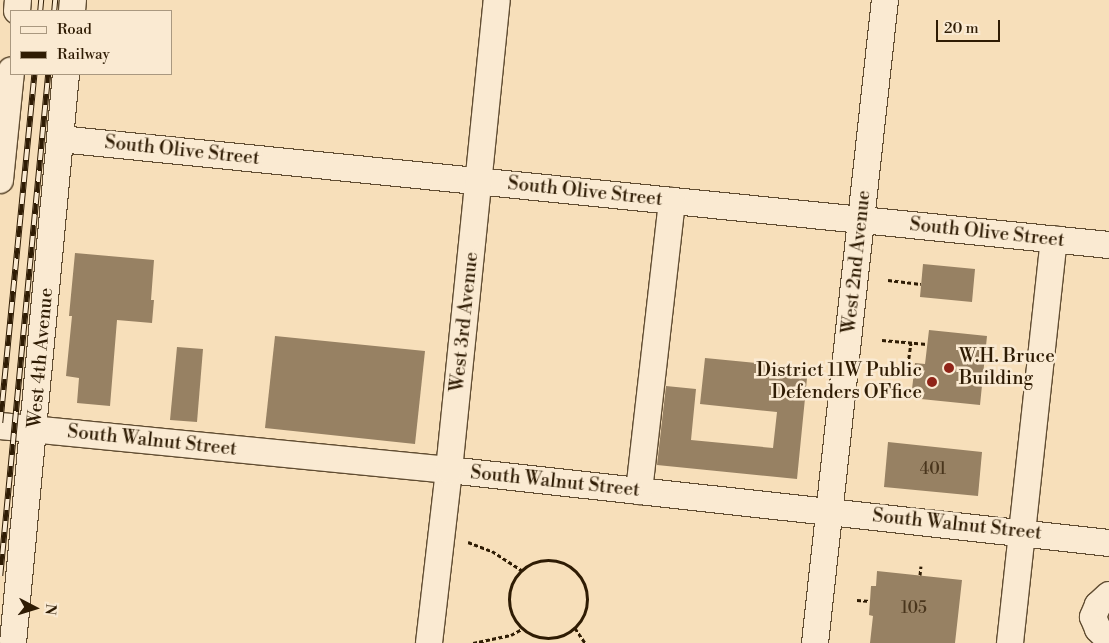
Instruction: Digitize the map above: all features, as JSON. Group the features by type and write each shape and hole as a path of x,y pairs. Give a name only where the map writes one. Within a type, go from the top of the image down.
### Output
{"street":[{"name":"West 3rd Avenue","path":"429,643 449,470 497,0"},
{"name":"West 2nd Avenue","path":"814,643 885,0"},
{"path":"0,180 4,103 10,75"},
{"name":"West 4th Avenue","path":"13,643 35,430 66,75"},
{"name":"South Olive Street","path":"60,139 1109,245"},
{"path":"640,491 672,201"},
{"path":"1010,643 1024,532 1054,239"},
{"name":"South Walnut Street","path":"0,426 449,470 1109,542"},
{"path":"1109,595 1098,605 1093,617 1098,629 1109,640"}],"path":[{"path":"888,280 921,284"},
{"path":"882,340 927,344"},
{"path":"907,371 910,343"},
{"path":"879,369 914,372"},
{"path":"468,542 492,551 521,570"},
{"path":"545,559 559,560 571,566 580,576 586,588 588,602 585,614 574,628 557,638 544,638 532,635 522,629 514,619 509,607 508,594 512,581 521,570 532,562 545,559"},
{"path":"920,575 921,566"},
{"path":"858,600 870,601"},
{"path":"574,628 585,643"},
{"path":"473,643 511,635 522,629"}],"building":[{"path":"75,253 154,260 151,300 154,300 152,323 117,320 110,406 77,403 79,378 66,376 72,316 69,316"},
{"path":"923,264 975,269 972,302 920,297"},
{"name":"W.H. Bruce Building","path":"929,330 987,336 980,405 911,398 915,363 925,364"},
{"path":"275,336 425,351 415,444 265,428"},
{"path":"177,347 203,349 197,422 170,420"},
{"path":"705,358 808,368 797,479 657,465 666,386 696,389 691,440 773,448 777,412 700,404"},
{"path":"888,442 982,452 978,496 884,487"},
{"path":"877,571 962,580 955,643 870,643 873,616 869,615 871,586 876,586"}],"railway":[{"path":"40,10 41,0"},
{"path":"54,10 55,0"},
{"path":"0,423 34,75"},
{"path":"0,576 48,75"}],"place":[{"name":"W.H. Bruce Building","path":"949,368"},
{"name":"District 11W Public Defenders OFfice","path":"932,382"}]}
